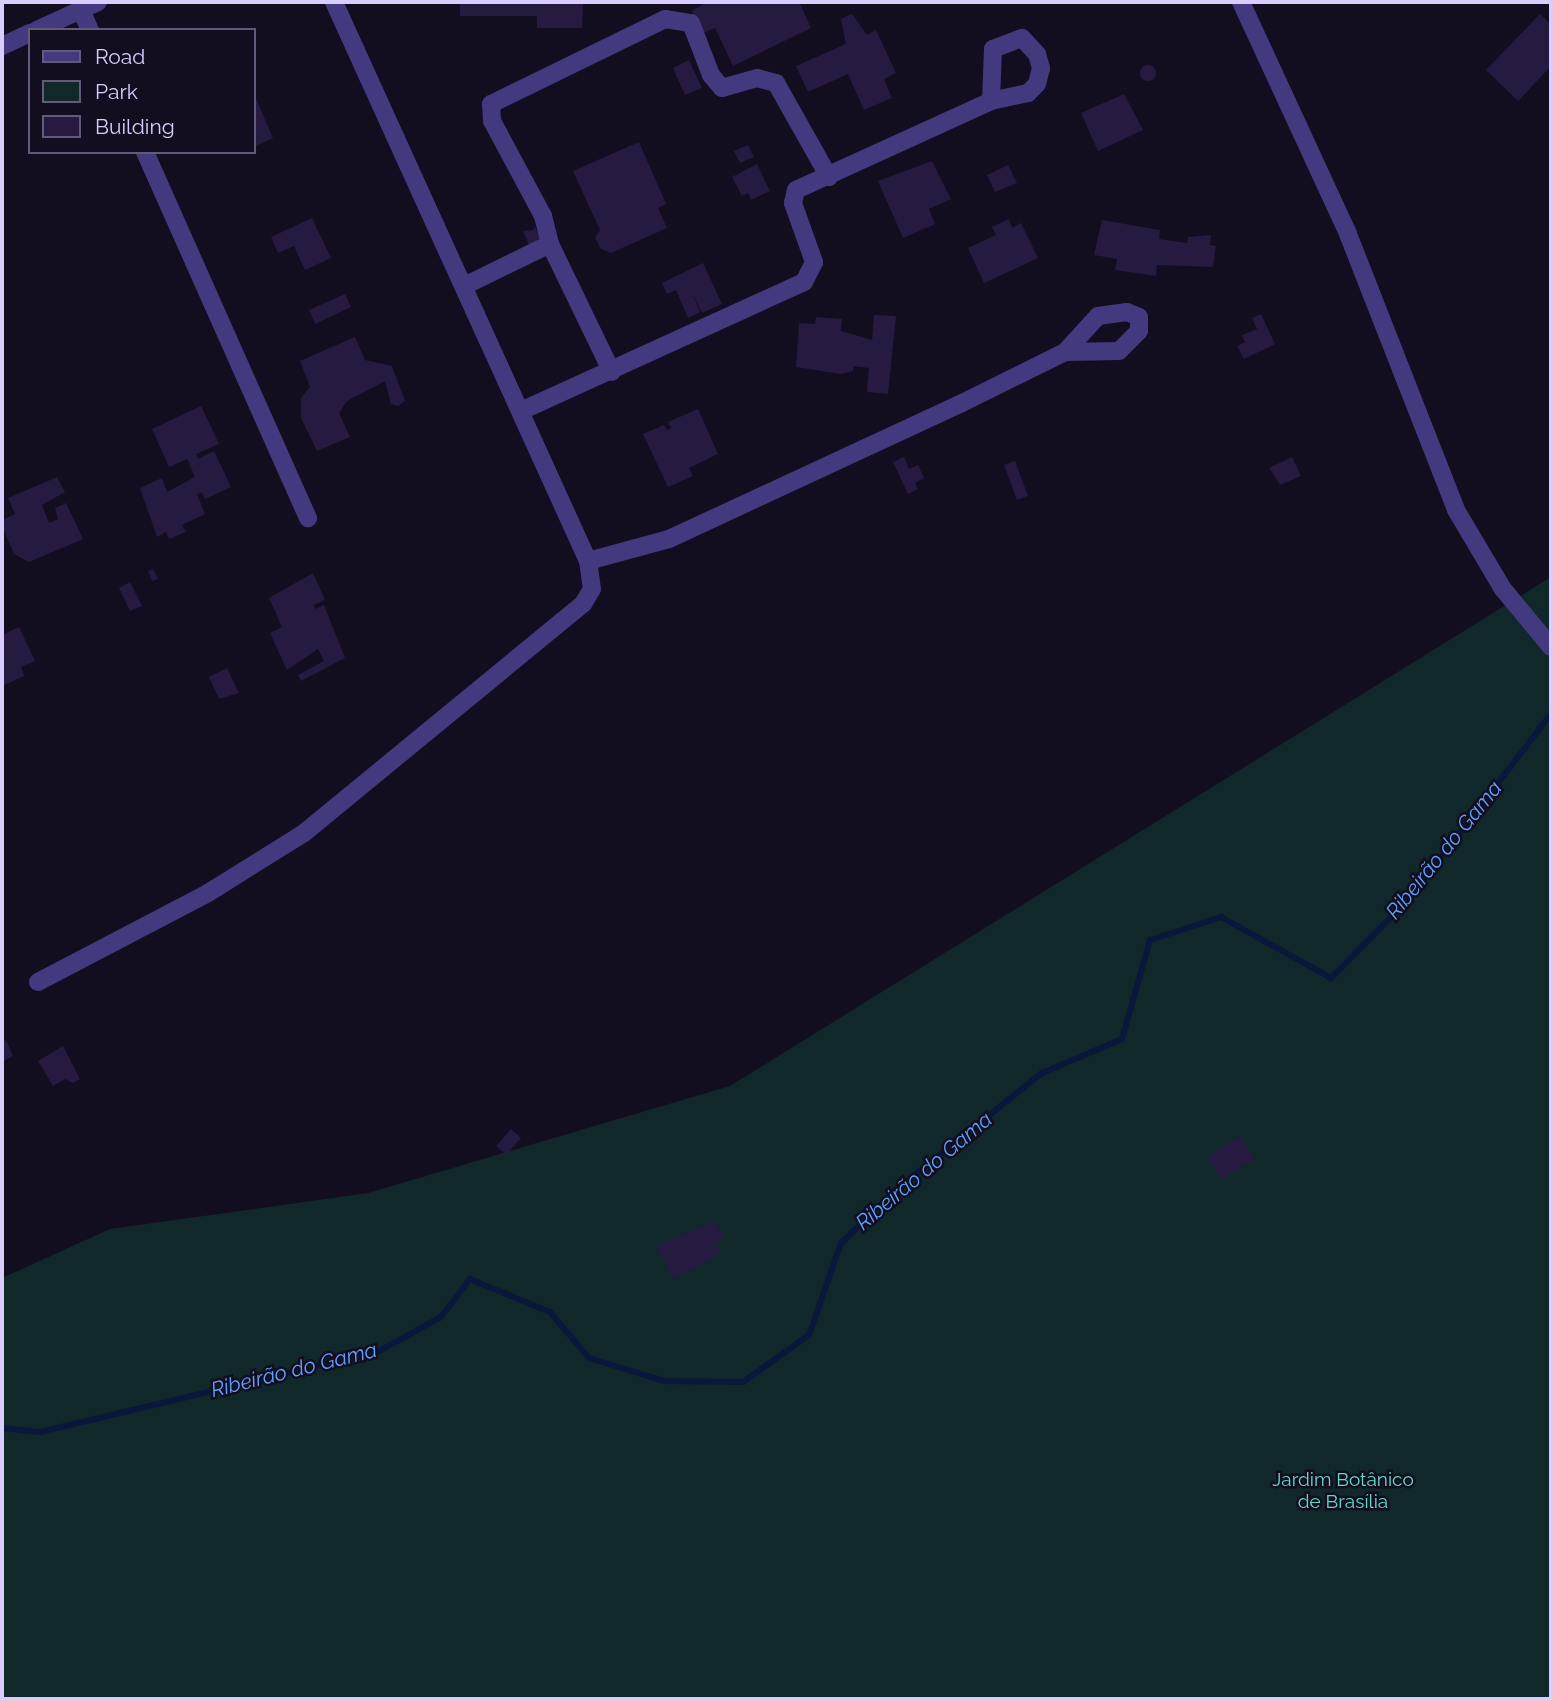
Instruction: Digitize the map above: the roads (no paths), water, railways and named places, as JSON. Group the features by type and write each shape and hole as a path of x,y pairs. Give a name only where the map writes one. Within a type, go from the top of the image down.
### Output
{"street":[{"path":"41,28 98,2"},
{"path":"38,982 208,892 345,804 480,685 583,604 593,582 587,561 521,411 334,2"},
{"path":"1241,2 1348,234 1456,510 1503,589 1551,647"},
{"path":"81,9 89,28"},
{"path":"612,372 550,244 543,216 492,121 491,104 665,19 691,23 711,75 722,88 757,78 776,83 829,177"},
{"path":"2,46 28,34"},
{"path":"521,411 612,372 804,282 814,262 792,198 796,190 990,101"},
{"path":"146,154 308,518"},
{"path":"464,286 550,244"},
{"path":"587,561 669,539 1065,352"}],"waterway":[{"name":"Ribeirão do Gama","path":"2,1428 40,1432 379,1351 441,1317 470,1279 550,1312 589,1358 664,1381 743,1382 809,1335 841,1243 897,1189 1042,1073 1122,1039 1150,940 1221,917 1331,978 1409,899 1551,714"}],"park label":[{"name":"Jardim Botânico de Brasília","path":"1343,1491"}]}
